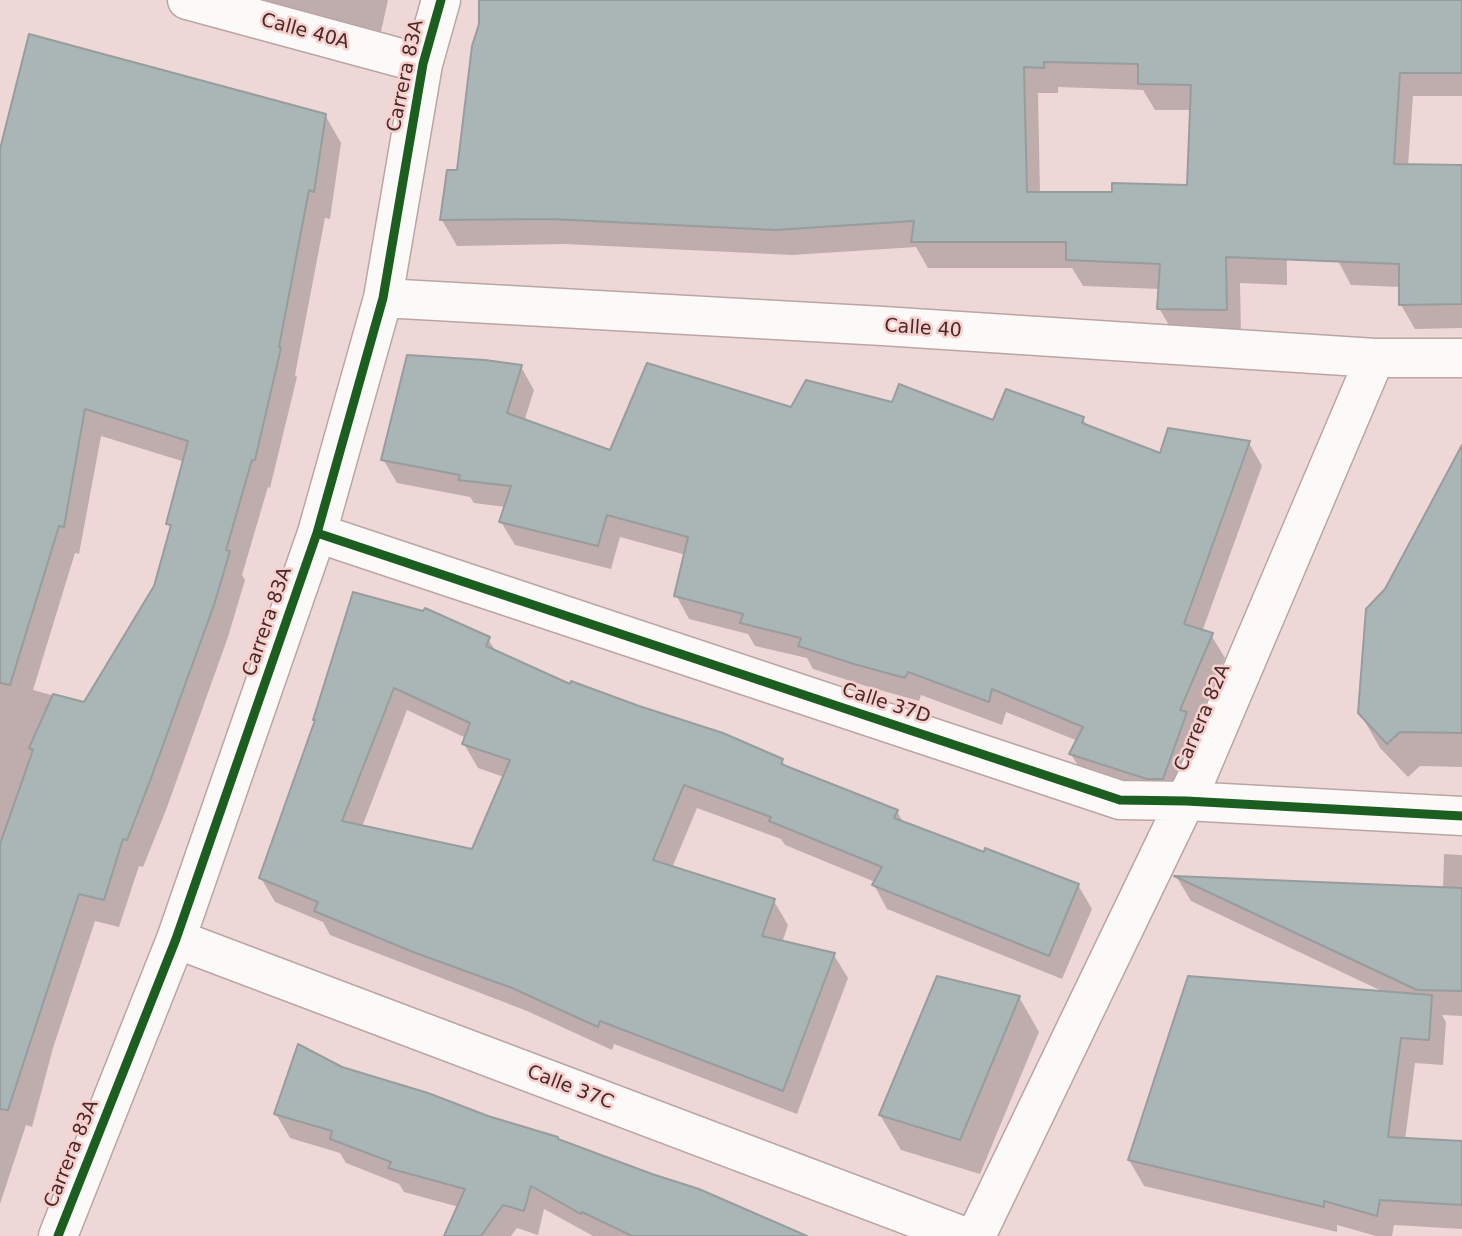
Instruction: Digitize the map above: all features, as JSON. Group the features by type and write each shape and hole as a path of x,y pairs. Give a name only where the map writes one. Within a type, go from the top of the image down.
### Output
{"street":[{"name":"Calle 40A","path":"187,0 423,64"},
{"name":"Carrera 83A","path":"58,1236 176,939 317,533 383,298 423,64 441,0"},
{"name":"Calle 40","path":"383,298 883,326 1375,358 1462,358"},
{"name":"Carrera 82A","path":"976,1236 1186,801 1375,358"},
{"name":"Calle 37D","path":"317,533 1120,800 1462,816"},
{"name":"Calle 37C","path":"176,939 963,1236"}],"building":[{"path":"479,0 1462,0 1462,73 1400,73 1394,164 1462,165 1462,304 1399,305 1399,264 1226,257 1227,310 1157,309 1160,264 1066,260 1066,242 911,242 914,221 775,230 550,219 440,220 447,170 457,170 472,46 479,24","holes":["1044,62 1138,64 1138,84 1191,85 1187,185 1112,183 1112,192 1027,192 1024,67 1044,68"]},
{"path":"29,34 326,114 314,192 309,190 279,347 281,348 255,460 252,460 226,550 230,551 214,605 150,781 127,840 123,839 104,900 79,894 8,1110 0,1109 0,844 33,750 29,748 53,694 84,702 154,586 171,525 166,524 188,441 85,409 64,527 59,526 10,685 0,683 0,149"},
{"path":"407,355 522,365 507,413 610,450 647,363 791,407 806,380 892,402 899,384 993,420 1006,389 1084,417 1082,423 1160,453 1168,428 1250,441 1184,624 1213,633 1180,710 1187,712 1163,779 1147,779 1069,754 1083,727 992,689 989,702 908,672 905,678 854,664 798,646 801,638 740,623 743,614 674,596 688,537 607,515 598,546 499,522 511,486 458,480 460,475 381,460"},
{"path":"1462,445 1462,733 1400,732 1387,744 1358,713 1366,609 1385,589"},
{"path":"353,592 423,611 425,608 490,637 486,646 570,684 571,681 723,733 783,759 781,764 898,810 894,818 984,852 985,848 1079,884 1049,956 872,885 882,867 769,821 771,817 684,785 653,860 775,899 762,936 835,953 783,1091 600,1021 598,1027 512,988 413,952 314,911 318,902 259,878","holes":["394,688 470,723 462,744 510,760 472,849 342,821"]},
{"path":"1174,876 1462,888 1462,991 1417,990"},
{"path":"937,976 1020,996 960,1140 879,1115"},
{"path":"1188,976 1432,995 1429,1040 1401,1038 1388,1137 1462,1141 1462,1205 1380,1200 1377,1216 1324,1201 1324,1207 1128,1160"},
{"path":"298,1044 342,1067 558,1137 652,1174 699,1189 807,1236 632,1236 582,1212 581,1214 531,1186 524,1211 503,1205 481,1236 444,1236 465,1189 388,1168 391,1162 330,1139 332,1131 274,1114"}],"cycle path":[{"path":"58,1236 176,939 317,533 383,298 423,64 441,0"},
{"path":"317,533 1120,800 1462,816"}]}
